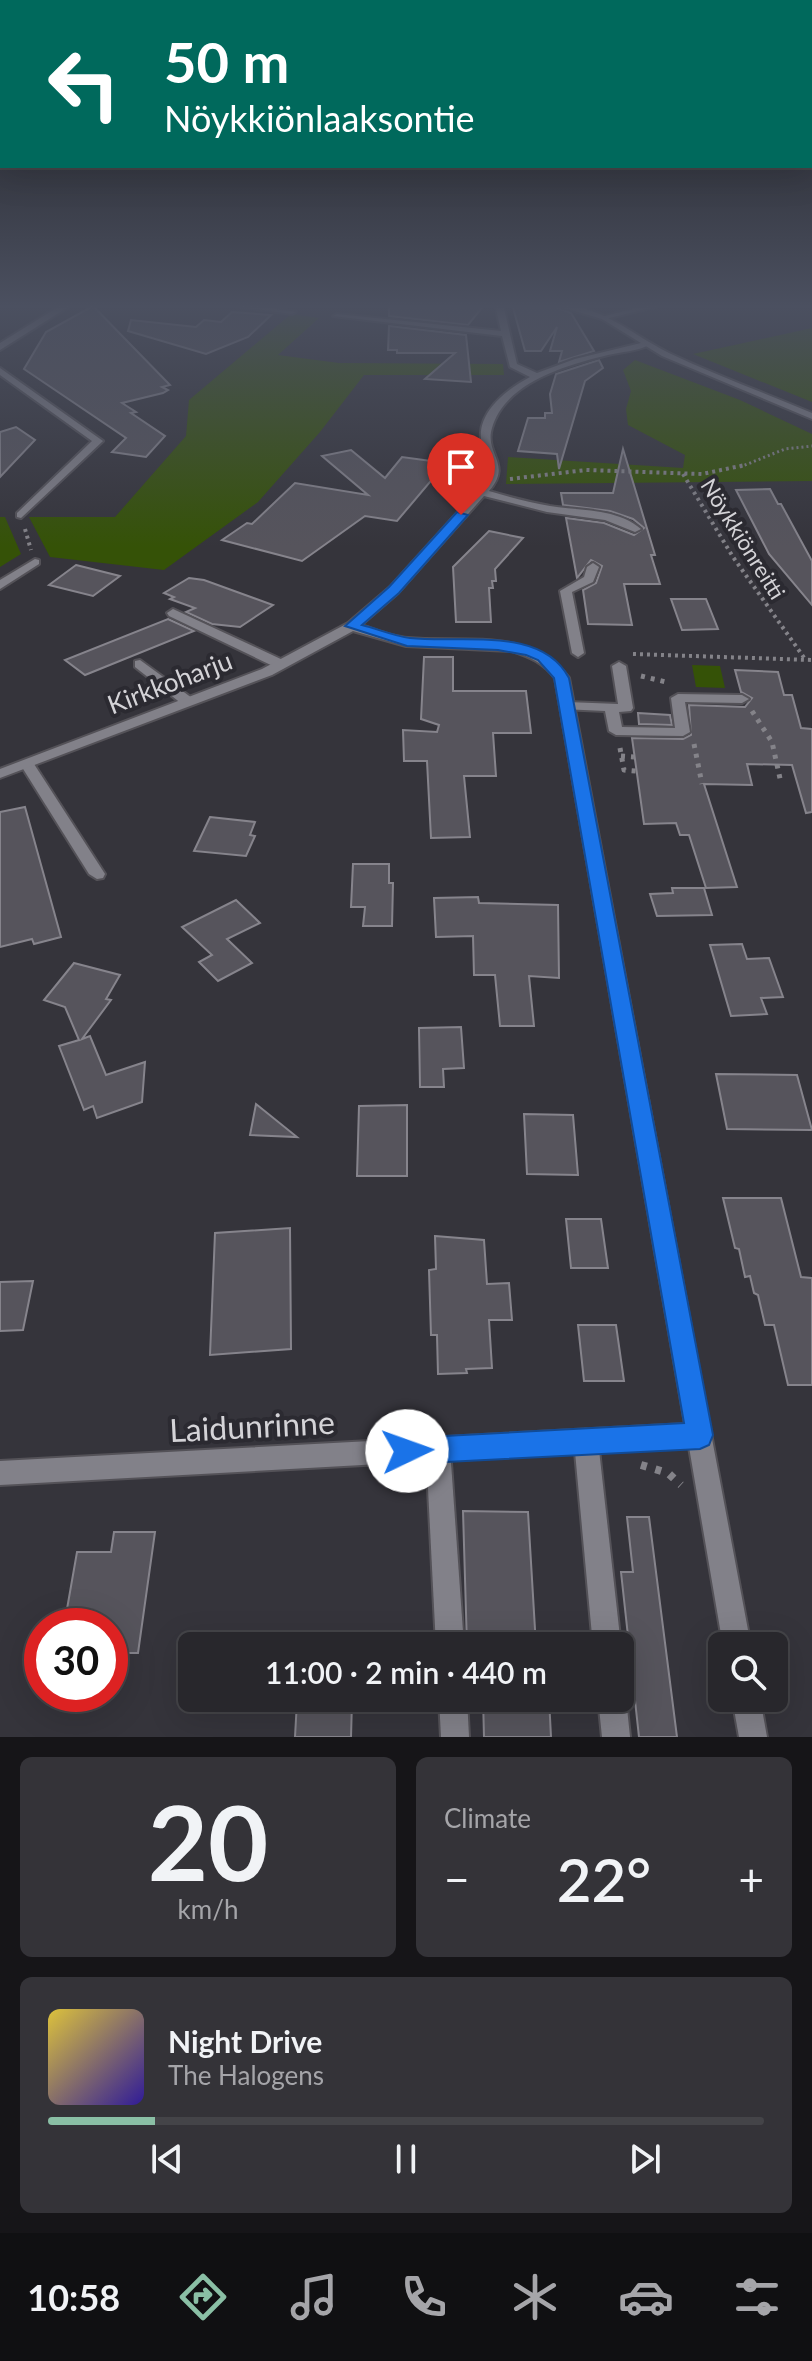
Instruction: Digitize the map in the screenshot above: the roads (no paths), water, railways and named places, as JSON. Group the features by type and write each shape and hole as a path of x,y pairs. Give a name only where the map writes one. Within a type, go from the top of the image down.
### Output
{"street":[{"path":"20,385 98,441 21,515"},
{"name":"Kirkkoharju","path":"0,774 280,664 352,626 394,590 491,482 495,471 485,436 490,418 509,395 525,385"},
{"path":"739,385 812,416"},
{"path":"481,492 556,510 608,516 635,529"},
{"path":"0,585 35,562"},
{"path":"578,653 566,591 589,579 593,567"},
{"path":"173,613 280,664"},
{"path":"352,626 399,641 498,646 530,651 556,667 562,678 735,1632"},
{"path":"140,664 187,701"},
{"path":"567,706 626,708 621,665"},
{"path":"611,707 616,731 683,732 678,698 742,699"},
{"path":"27,764 97,874"},
{"name":"Laidunrinne","path":"0,1473 700,1435"},
{"path":"586,1441 606,1632"},
{"path":"438,1449 449,1632"},
{"path":"454,1712 455,1737"},
{"path":"613,1712 616,1737"},
{"path":"749,1712 753,1737"}]}
